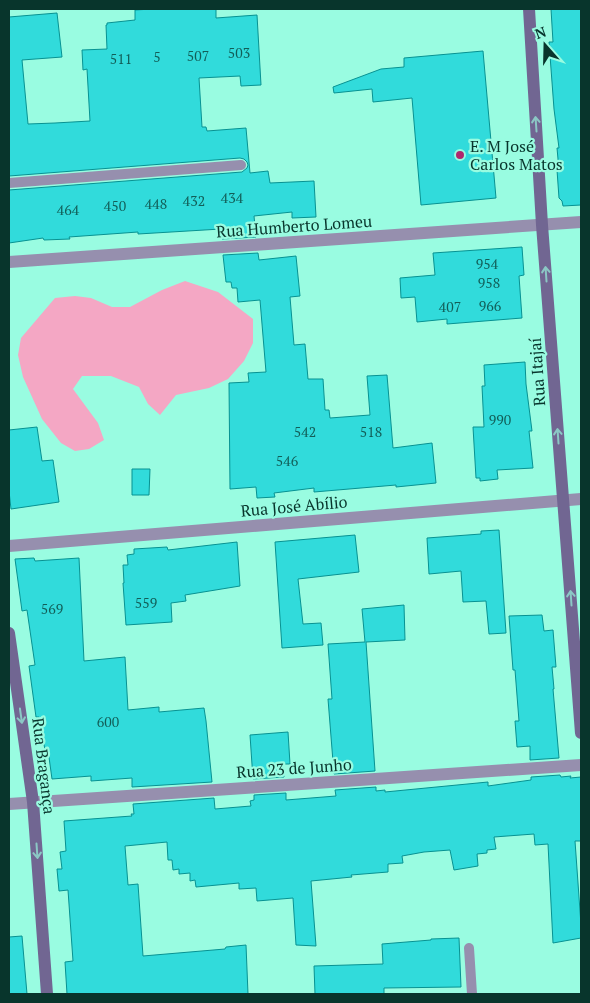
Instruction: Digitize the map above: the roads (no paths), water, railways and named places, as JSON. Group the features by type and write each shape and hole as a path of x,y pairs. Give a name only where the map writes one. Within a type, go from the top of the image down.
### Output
{"street":[{"name":"Rua Itajaí","path":"529,9 542,225 581,733"},
{"name":"Rua Humberto Lomeu","path":"9,262 581,222"},
{"name":"Rua José Abílio","path":"9,546 581,499"},
{"name":"Rua Bragança","path":"9,633 33,802 47,994"},
{"name":"Rua 23 de Junho","path":"9,804 581,765"}],"lane":[{"path":"9,182 241,164"},
{"path":"469,948 472,994"}],"place":[{"name":"E. M José Carlos Matos","path":"460,155"}]}
